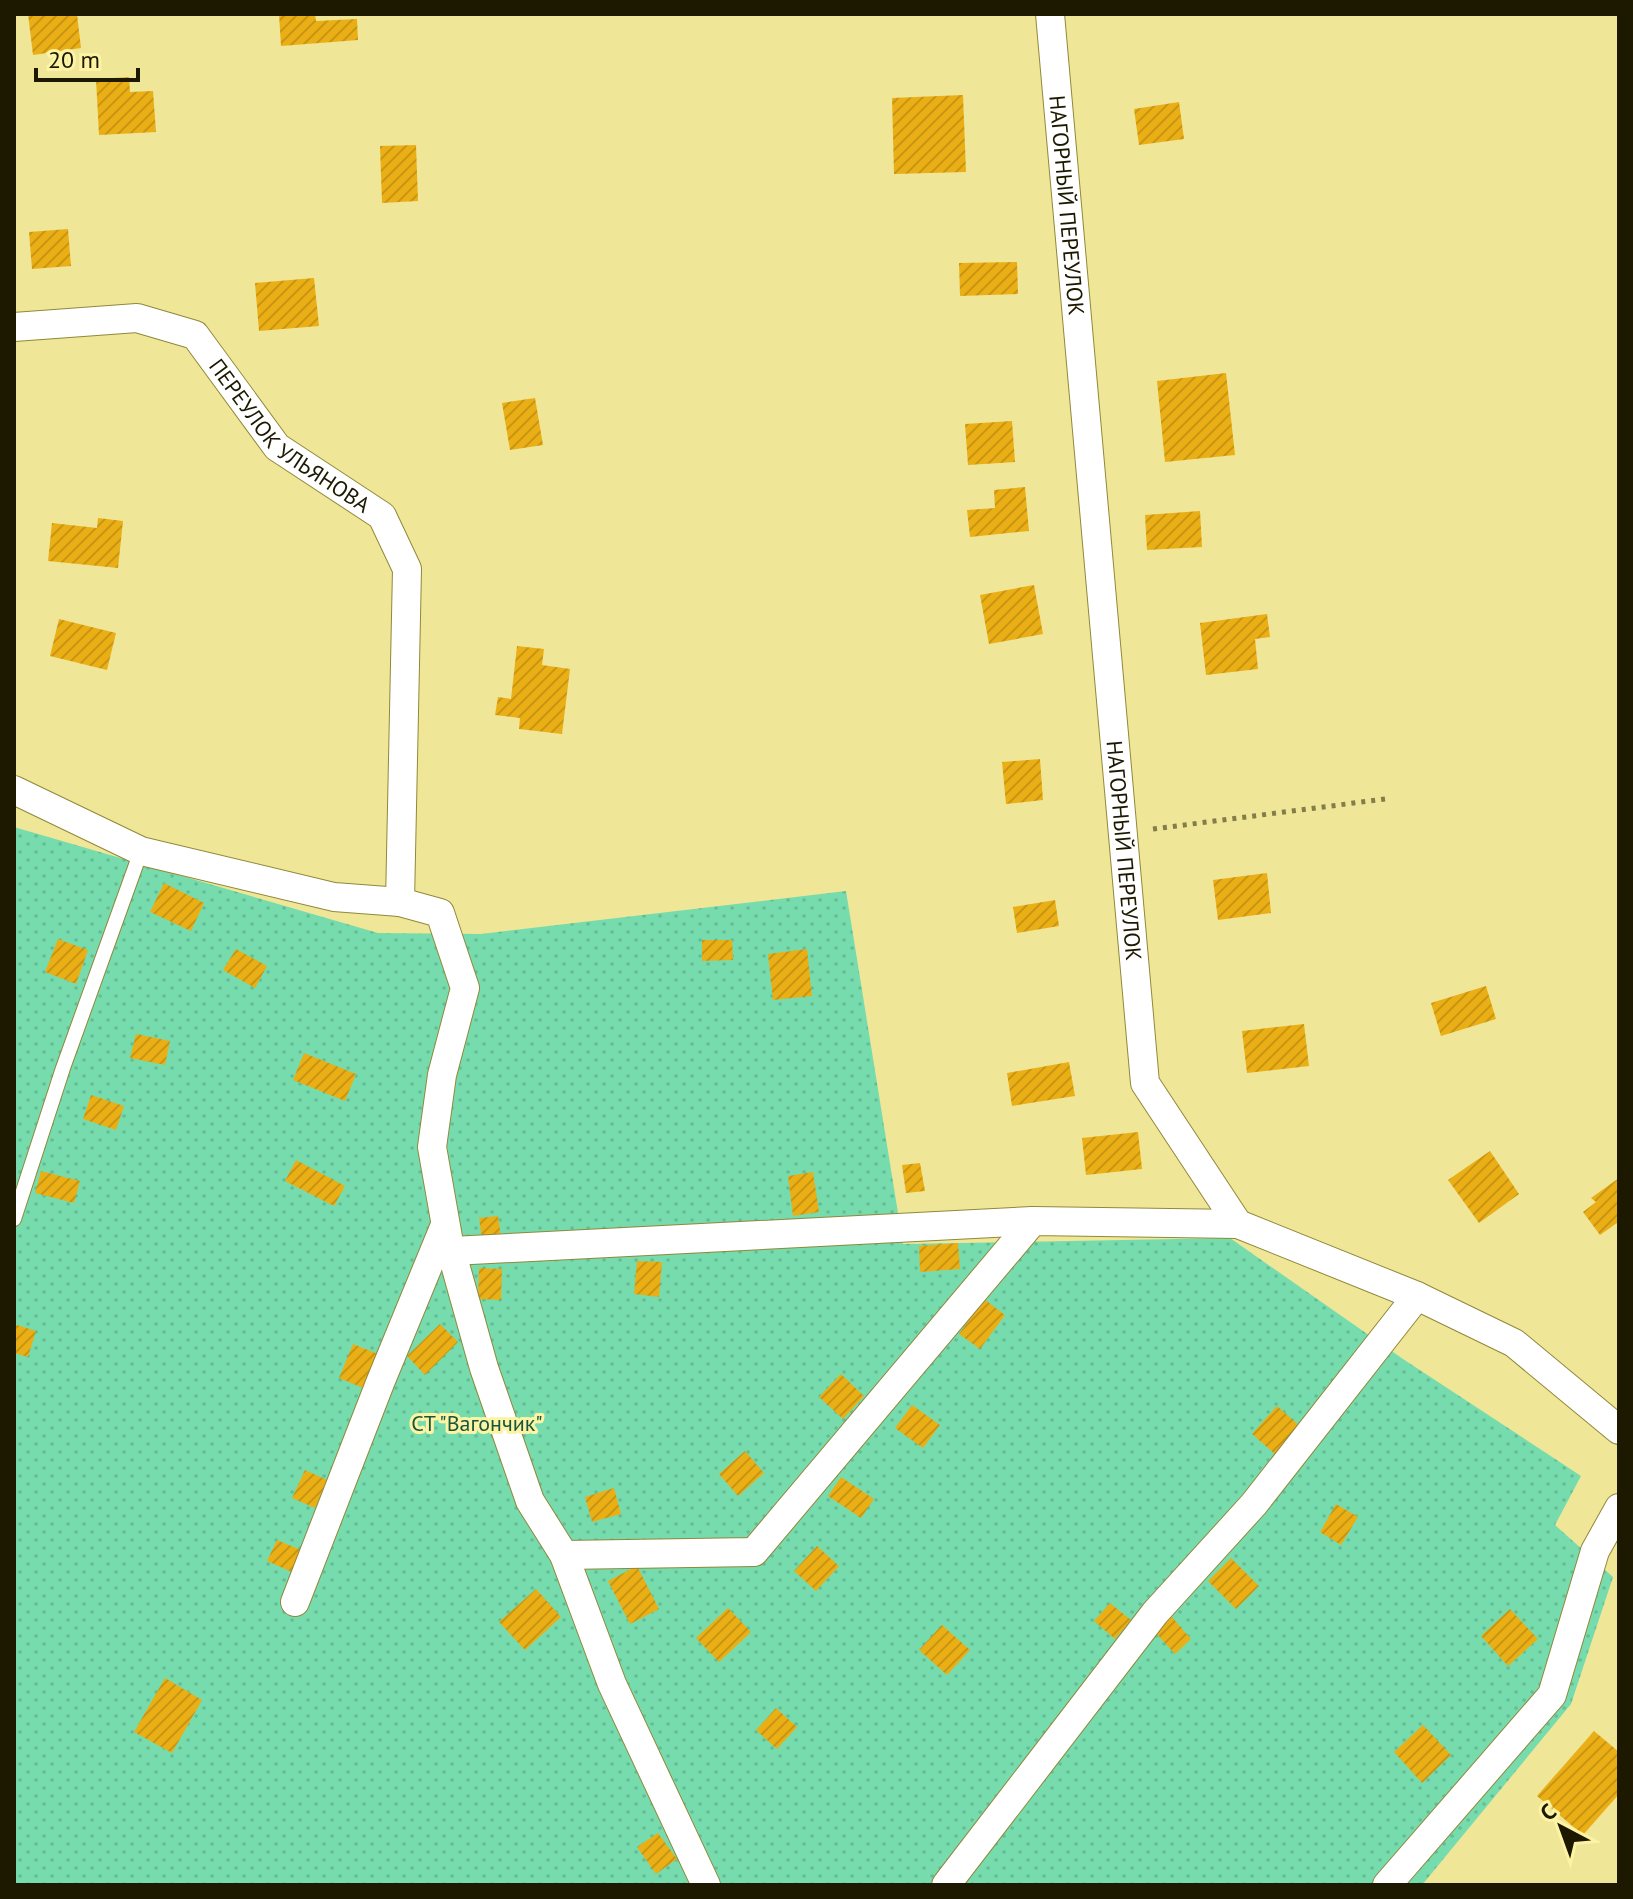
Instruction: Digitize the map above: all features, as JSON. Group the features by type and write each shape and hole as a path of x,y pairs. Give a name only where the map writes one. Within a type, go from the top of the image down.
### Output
{"street":[{"name":"НАГОРНЫЙ ПЕРЕУЛОК","path":"1050,14 1145,1083 1238,1224"},
{"name":"ПЕРЕУЛОК УЛЬЯНОВА","path":"14,327 137,318 195,335 277,447 382,516 407,569 400,902"},
{"path":"14,790 141,851 334,897 400,902 440,913 465,988 442,1075 432,1147 448,1238 484,1368 530,1501 564,1555 612,1684 706,1885"},
{"path":"448,1238 1033,1221 1238,1224 1417,1296 1514,1343 1619,1430"},
{"path":"564,1555 754,1552 1033,1221"},
{"path":"295,1602 448,1238"},
{"path":"946,1885 1155,1613 1254,1504 1417,1296"},
{"path":"1387,1885 1552,1695 1595,1551 1619,1508"}],"lane":[{"path":"14,1219 63,1068 141,851"}],"path":[{"path":"1124,833 1385,799"}],"green space":[{"name":"СТ \"Вагончик\"","path":"14,827 378,933 481,934 846,891 903,1244 1230,1238 1403,1359 1581,1476 1555,1525 1613,1577 1571,1704 1422,1885 14,1885"}],"building":[{"path":"28,14 77,14 81,48 33,55"},
{"path":"279,14 315,14 316,21 357,19 358,40 281,46"},
{"path":"129,77 130,92 153,91 156,132 99,135 96,79"},
{"path":"963,95 966,172 894,174 892,98"},
{"path":"1179,102 1184,139 1139,145 1134,109"},
{"path":"416,145 418,201 382,203 380,146"},
{"path":"68,229 71,266 32,269 29,232"},
{"path":"1017,262 1018,294 960,296 959,263"},
{"path":"314,278 319,326 259,331 255,283"},
{"path":"1226,373 1235,455 1165,462 1157,381"},
{"path":"535,398 543,445 510,450 502,403"},
{"path":"1012,421 1015,462 968,465 965,424"},
{"path":"1025,487 1029,531 970,537 967,510 995,508 994,490"},
{"path":"1200,511 1202,547 1147,550 1145,515"},
{"path":"98,518 123,521 118,568 48,561 52,523 97,528"},
{"path":"1034,585 1043,634 989,644 980,595"},
{"path":"1267,614 1270,637 1255,639 1258,669 1206,675 1200,623"},
{"path":"59,619 116,633 107,670 50,656"},
{"path":"517,646 544,649 542,665 570,669 562,734 519,729 520,718 495,715 498,697 511,699"},
{"path":"1040,759 1043,800 1006,804 1002,762"},
{"path":"1267,873 1271,913 1218,920 1213,880"},
{"path":"164,883 204,903 191,931 150,912"},
{"path":"1055,900 1059,926 1017,933 1013,907"},
{"path":"58,939 88,950 76,984 45,972"},
{"path":"702,940 732,940 733,960 702,961"},
{"path":"236,949 267,966 255,988 223,970"},
{"path":"807,949 812,996 773,1000 768,954"},
{"path":"1486,986 1496,1019 1441,1036 1431,1003"},
{"path":"1304,1024 1309,1066 1247,1073 1242,1031"},
{"path":"136,1034 170,1041 165,1065 130,1058"},
{"path":"304,1053 356,1074 345,1101 293,1080"},
{"path":"1069,1062 1075,1096 1012,1106 1007,1073"},
{"path":"91,1095 124,1106 116,1130 83,1119"},
{"path":"1138,1132 1142,1169 1086,1175 1082,1138"},
{"path":"1490,1151 1519,1194 1479,1223 1448,1180"},
{"path":"296,1160 345,1186 334,1206 285,1181"},
{"path":"920,1163 925,1191 906,1193 902,1165"},
{"path":"41,1171 80,1181 74,1203 35,1193"},
{"path":"813,1172 819,1212 793,1216 788,1176"},
{"path":"1619,1178 1619,1225 1617,1223 1600,1235 1583,1212 1596,1202 1591,1198"},
{"path":"498,1216 501,1237 482,1239 479,1218"},
{"path":"958,1243 960,1269 920,1272 919,1246"},
{"path":"637,1261 662,1262 659,1297 634,1294"},
{"path":"479,1268 502,1269 501,1300 478,1299"},
{"path":"984,1299 1005,1315 980,1349 959,1334"},
{"path":"14,1324 36,1331 28,1357 14,1353"},
{"path":"440,1324 458,1342 425,1375 407,1356"},
{"path":"353,1344 378,1354 363,1388 339,1378"},
{"path":"841,1374 864,1396 843,1419 819,1397"},
{"path":"912,1405 940,1425 923,1448 895,1428"},
{"path":"1277,1406 1301,1427 1277,1456 1252,1434"},
{"path":"745,1451 764,1473 738,1496 719,1474"},
{"path":"305,1470 327,1480 315,1508 292,1498"},
{"path":"841,1477 874,1499 861,1518 828,1496"},
{"path":"614,1488 621,1514 592,1522 585,1497"},
{"path":"1336,1504 1358,1517 1341,1545 1320,1532"},
{"path":"277,1540 301,1550 292,1572 267,1561"},
{"path":"817,1546 839,1566 816,1591 794,1571"},
{"path":"1231,1558 1259,1586 1236,1609 1208,1581"},
{"path":"637,1566 659,1609 630,1624 608,1581"},
{"path":"536,1589 561,1617 525,1650 499,1622"},
{"path":"1110,1603 1131,1620 1115,1639 1094,1621"},
{"path":"728,1608 751,1632 719,1662 696,1638"},
{"path":"1510,1609 1538,1639 1508,1666 1481,1636"},
{"path":"1171,1616 1191,1639 1175,1654 1153,1630"},
{"path":"942,1625 970,1650 947,1675 919,1650"},
{"path":"165,1678 202,1700 172,1753 134,1732"},
{"path":"776,1708 797,1727 777,1749 756,1730"},
{"path":"1423,1725 1451,1755 1422,1783 1394,1752"},
{"path":"1594,1731 1619,1752 1619,1794 1583,1835 1537,1796"},
{"path":"658,1833 677,1859 656,1874 637,1847"}]}
